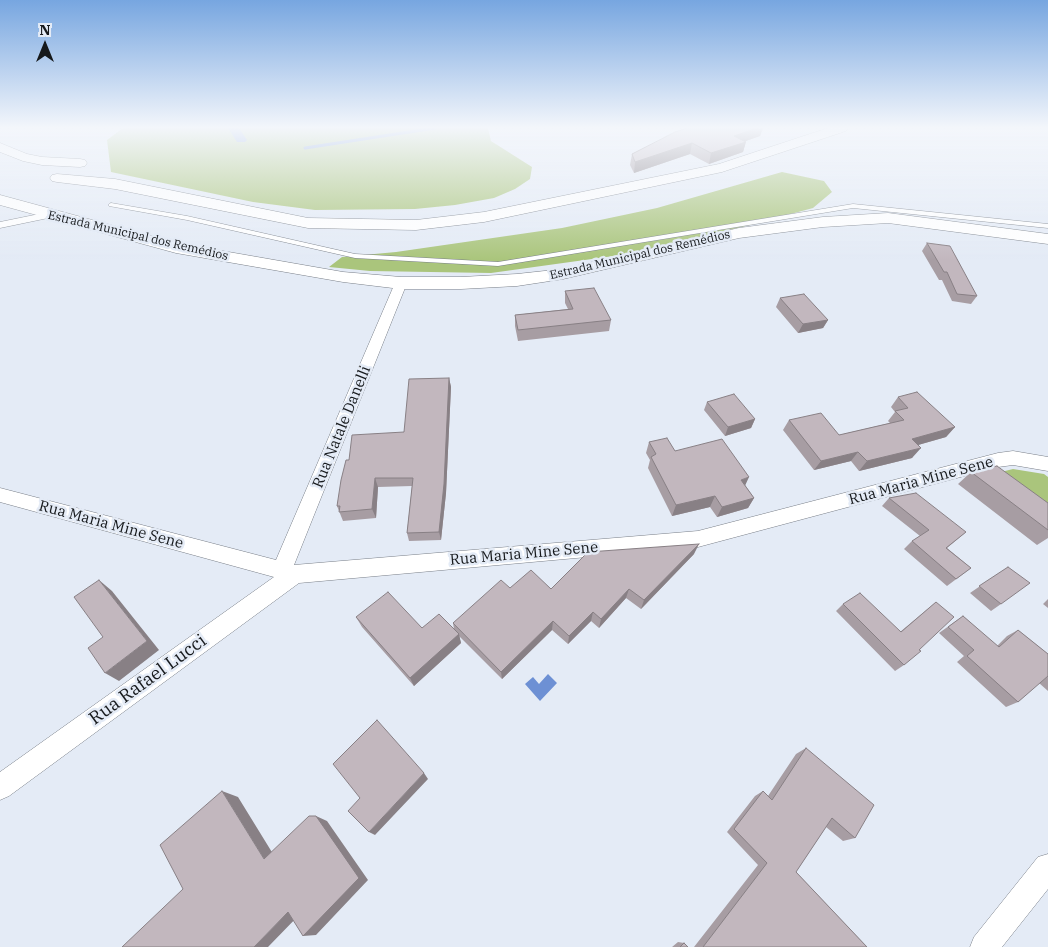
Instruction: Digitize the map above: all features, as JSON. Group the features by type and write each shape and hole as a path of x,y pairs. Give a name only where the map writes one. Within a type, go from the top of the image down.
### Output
{"street":[{"path":"41,172 53,177 115,184 277,218 308,223 362,226 416,224 484,217 703,172"},
{"path":"53,177 81,172"},
{"path":"93,172 96,178 115,184"},
{"name":"Estrada Municipal dos Remédios","path":"0,200 49,215 176,248 343,277 401,283 461,283 517,280 563,274 739,233 776,226 840,220 888,218 1048,238"},
{"path":"0,225 49,215"},
{"name":"Rua Natale Danelli","path":"289,572 401,283"},
{"name":"Rua Maria Mine Sene","path":"0,495 289,572 698,539 998,460 1013,458 1048,464"},
{"name":"Rua Rafael Lucci","path":"0,787 289,572"},
{"path":"984,947 1048,868"}],"lane":[{"path":"111,205 186,218 355,256 498,264 853,206 1048,226"}],"green space":[{"path":"112,172 531,172 530,179 515,189 494,198 455,205 415,209 315,210 253,202"},
{"path":"781,172 824,181 832,192 813,208 628,254 491,273 370,271 329,267 342,257 396,252 562,228 657,208"},
{"path":"1013,469 1044,474 1048,477 1048,521 985,476"}],"water":[{"path":"548,674 557,683 540,701 525,684 533,677 539,684"}],"building":[{"path":"927,243 950,246 977,296 957,294 947,272 944,272"},
{"path":"594,288 611,320 518,330 515,315 573,309 565,291"},
{"path":"804,294 828,320 803,324 780,298"},
{"path":"449,378 444,484 439,532 407,533 413,478 375,478 372,509 339,512 340,506 337,506 341,480 346,460 349,460 352,435 404,432 409,379"},
{"path":"917,392 955,427 912,439 921,448 867,461 858,452 821,461 789,420 821,413 839,435 904,420 895,411 908,408 898,397"},
{"path":"734,394 755,419 728,427 707,402"},
{"path":"667,438 675,451 722,439 749,477 741,480 754,498 722,507 715,496 676,505 651,457 656,454 649,442"},
{"path":"997,466 1048,503 1048,530 971,472"},
{"path":"916,493 966,532 946,548 971,568 956,579 912,541 929,530 889,498"},
{"path":"699,544 644,600 629,589 601,619 593,612 569,636 553,621 501,672 453,623 501,580 510,588 531,570 551,589 588,552"},
{"path":"1008,567 1030,583 1001,604 979,586"},
{"path":"99,580 147,641 105,673 88,648 103,637 74,597"},
{"path":"388,592 422,628 439,614 459,634 410,678 356,617"},
{"path":"860,593 901,632 936,602 954,617 919,650 921,651 904,665 843,604"},
{"path":"963,616 999,647 1018,630 1048,654 1048,676 1018,702 967,656 974,650 948,627"},
{"path":"377,720 424,773 369,832 348,811 360,798 333,764"},
{"path":"806,748 874,805 855,838 832,818 796,872 867,947 703,947 767,863 734,829 763,791 772,800"},
{"path":"222,791 264,859 309,816 316,816 359,878 303,936 288,912 254,947 122,947 183,889 160,845"},
{"path":"684,943 688,947 680,947"}]}
